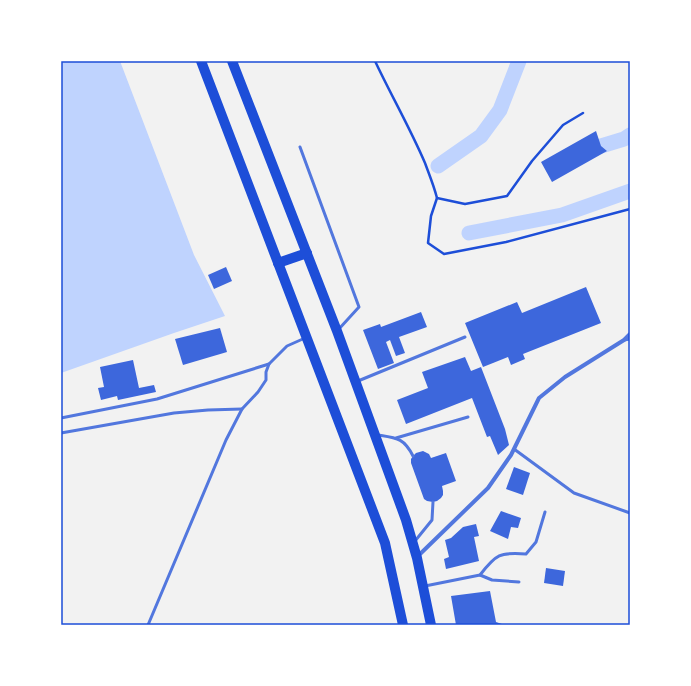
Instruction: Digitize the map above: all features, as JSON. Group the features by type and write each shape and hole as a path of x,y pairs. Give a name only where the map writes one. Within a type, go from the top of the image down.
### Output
{"main road":[{"path":"201,61 385,543 403,625"},
{"path":"232,61 356,381 406,520 417,558 431,625"},
{"path":"278,263 307,253"}],"street":[{"path":"417,558 488,488 511,455 539,398 564,378 624,340 630,334"}],"lane":[{"path":"300,147 359,306 337,331"},
{"path":"148,625 226,440 242,409 258,392 266,380 266,372 269,364 287,346 306,337"},
{"path":"356,381 466,337"},
{"path":"624,340 630,339"},
{"path":"61,418 157,399 269,364"},
{"path":"61,434 174,413 242,409"},
{"path":"376,435 396,438 468,417"},
{"path":"396,438 408,446 413,456"},
{"path":"514,449 574,494 630,513"},
{"path":"413,544 432,520 433,502"},
{"path":"480,575 491,561 498,556 508,553 526,554 536,542 545,512"},
{"path":"423,587 480,575 492,580 519,582"}],"path":[{"path":"375,61 389,91 415,139 435,188 437,198 431,216 428,243 444,254 506,242 630,209"},
{"path":"437,198 465,204 507,196 532,161 563,125 583,113"}],"water":[{"path":"61,61 120,61 194,255 225,316 61,373"}],"building":[{"path":"596,131 601,146 607,151 552,182 541,162"},
{"path":"226,267 232,281 214,289 208,275"},
{"path":"586,287 601,323 523,354 525,359 511,365 508,357 483,367 465,323 517,302 522,313"},
{"path":"421,312 427,327 399,337 405,353 396,356 390,340 386,342 394,363 378,369 363,330 380,324 381,327"},
{"path":"220,328 227,352 183,365 175,339"},
{"path":"465,357 471,371 481,367 505,429 509,445 498,455 490,436 487,437 472,398 406,424 397,400 428,388 422,372"},
{"path":"133,360 139,388 154,385 156,392 118,400 117,396 101,400 98,388 104,387 100,367"},
{"path":"423,451 429,454 431,458 446,453 456,481 442,486 443,495 437,501 433,502 424,499 411,463 411,459 416,453"},
{"path":"514,467 530,473 523,495 506,489"},
{"path":"501,511 521,518 518,528 511,527 508,539 490,531"},
{"path":"476,524 479,536 474,537 479,561 446,569 444,559 449,557 445,540 451,538 463,527"},
{"path":"546,568 565,571 563,586 544,583"},
{"path":"490,591 496,622 505,625 456,625 451,596"}],"waterway":[{"path":"438,166 481,136 500,110 519,61"},
{"path":"601,146 624,139 630,135"},
{"path":"469,233 562,215 630,191"}]}
